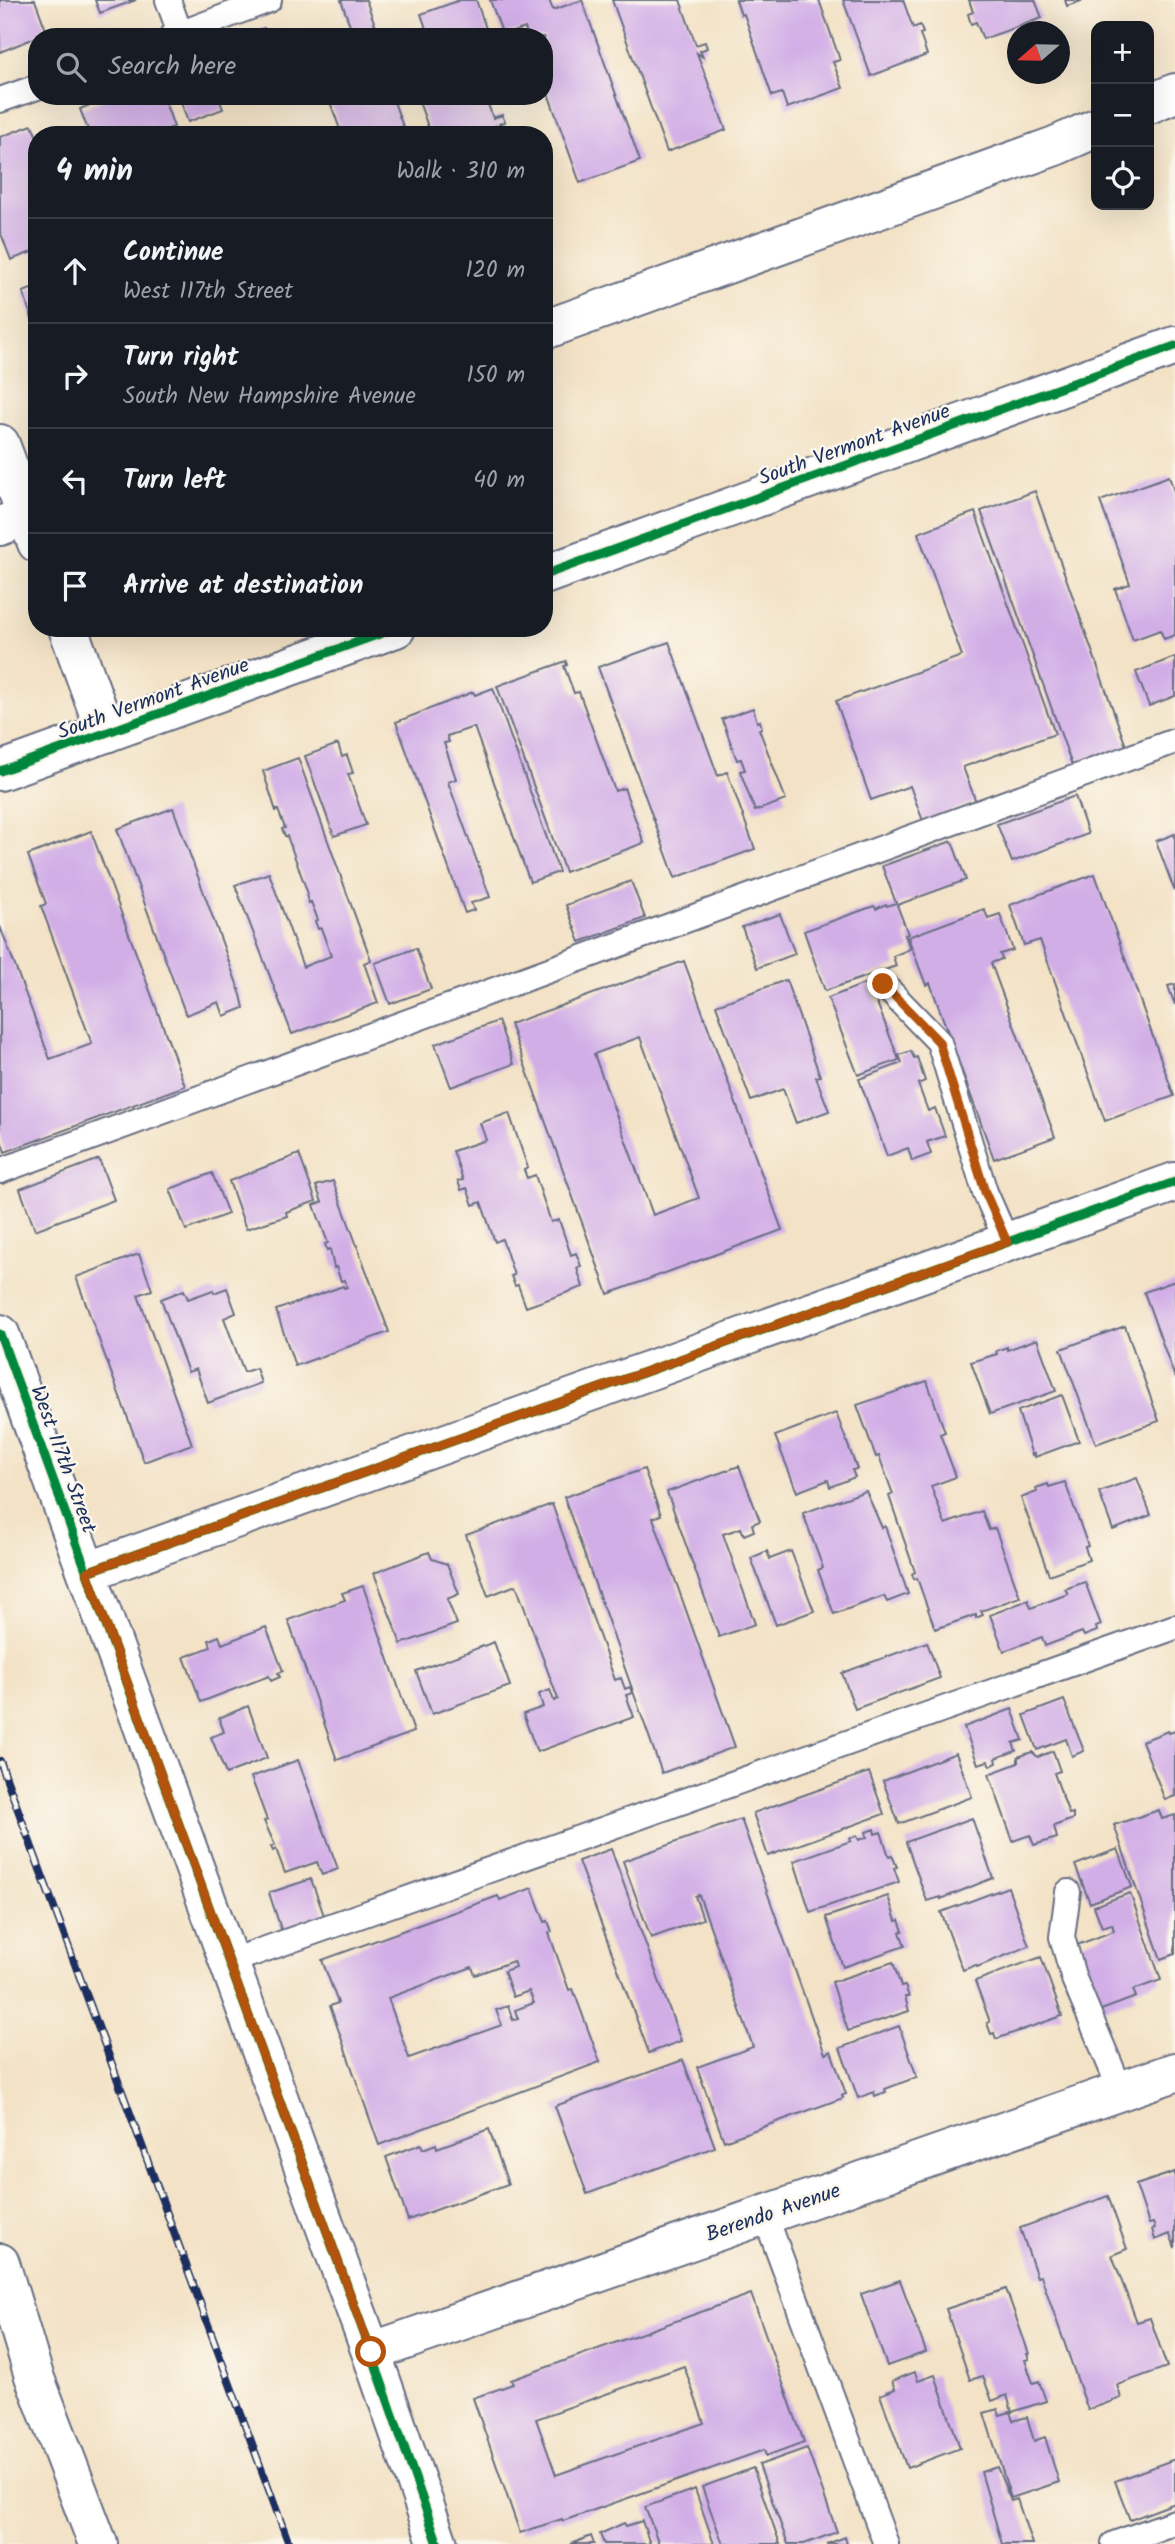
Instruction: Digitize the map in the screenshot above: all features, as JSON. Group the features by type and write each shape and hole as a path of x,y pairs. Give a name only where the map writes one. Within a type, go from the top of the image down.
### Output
{"main road":[{"path":"1154,102 1175,93"},
{"path":"553,327 1055,146 1091,130"},
{"name":"South Vermont Avenue","path":"553,572 1175,346"},
{"path":"0,444 25,524"},
{"path":"71,637 106,733"},
{"name":"South Vermont Avenue","path":"0,771 371,637"},
{"path":"87,1572 1175,1182"},
{"name":"West 117th Street","path":"0,1334 439,2544"},
{"name":"Berendo Avenue","path":"371,2352 1175,2072"},
{"path":"0,2263 34,2376 98,2544"}],"lane":[{"path":"168,0 174,28"},
{"path":"194,28 269,0"},
{"path":"0,100 28,90"},
{"path":"0,1171 1175,741"},
{"path":"883,984 939,1042 985,1192 1007,1242"},
{"path":"229,1962 1175,1627"},
{"path":"1068,1892 1062,1937 1074,1979 1121,2091"},
{"path":"765,2215 886,2544"},
{"path":"1114,2544 1175,2522"}],"building":[{"path":"0,0 35,0 45,28 28,28 28,41 0,52"},
{"path":"95,0 136,0 100,13"},
{"path":"341,0 366,0 376,28 351,28"},
{"path":"460,0 476,0 486,28 426,28 421,14"},
{"path":"490,0 549,0 553,10 582,0 640,161 580,183 552,105 553,28 500,28"},
{"path":"612,0 680,0 696,45 705,42 707,48 700,51 703,57 697,53 726,130 667,152"},
{"path":"736,0 819,0 840,60 833,62 843,88 787,108 782,93 772,96 744,14 741,15"},
{"path":"843,0 903,0 913,28 920,25 927,55 871,76"},
{"path":"969,0 1035,0 1042,18 1034,21 1007,21 1007,30 983,39 976,22 971,24 968,14 973,12"},
{"path":"1065,0 1084,0 1067,6"},
{"path":"90,105 166,105 174,126 87,126 80,109"},
{"path":"182,105 221,105 223,109 188,122"},
{"path":"331,105 395,105 403,126 339,126"},
{"path":"420,105 488,105 493,118 502,115 505,122 500,126 428,126"},
{"path":"28,126 28,253 11,260 0,231 0,137"},
{"path":"28,290 28,307 23,292"},
{"path":"1169,476 1175,494 1175,635 1164,639 1160,630 1133,640 1115,589 1130,584 1100,501"},
{"path":"1035,491 1127,749 1073,768 981,511"},
{"path":"975,512 1055,734 963,767 976,802 923,821 910,786 871,800 836,701 962,656 918,533"},
{"path":"669,642 718,776 727,772 755,849 675,878 598,667"},
{"path":"1175,657 1175,696 1149,706 1136,672"},
{"path":"566,661 567,665 564,666 574,693 579,692 615,791 624,788 644,843 565,872 497,686"},
{"path":"493,688 559,872 530,882 474,727 447,736 449,742 444,743 456,779 448,782 490,897 471,903 474,910 465,913 396,722 473,692 475,695"},
{"path":"753,708 757,722 760,721 762,728 759,729 786,800 755,811 740,771 745,770 741,759 737,760 722,719"},
{"path":"338,744 342,757 347,755 353,773 348,774 366,825 334,836 305,756"},
{"path":"298,758 371,960 364,963 378,1003 292,1034 235,885 269,873 303,967 331,956 321,928 318,929 315,921 318,920 306,895 308,894 263,771"},
{"path":"1075,796 1088,834 1012,862 997,824"},
{"path":"173,808 241,995 244,1008 224,1016 219,1002 186,1015 117,829"},
{"path":"91,831 185,1086 5,1152 0,1137 0,926 50,1059 92,1044 41,906 46,904 28,855"},
{"path":"1175,834 1175,892 1156,841"},
{"path":"952,841 966,880 897,905 908,934 905,935 910,949 893,956 896,966 825,991 804,931 874,906 876,909 896,903 882,866"},
{"path":"1095,874 1174,1096 1105,1121 1040,940 1024,945 1010,905"},
{"path":"631,881 645,918 580,942 566,905"},
{"path":"984,909 988,918 1000,914 1013,950 1000,954 1002,959 991,963 1055,1137 994,1159 930,983 926,985 908,937"},
{"path":"780,914 795,954 757,968 742,927"},
{"path":"416,948 431,989 390,1004 375,963"},
{"path":"684,961 782,1230 608,1294 510,1024","holes":["640,1037 699,1198 653,1215 594,1054"]},
{"path":"786,980 820,1076 816,1077 829,1111 796,1123 783,1089 751,1101 716,1005"},
{"path":"869,982 899,1060 858,1075 828,998"},
{"path":"1175,984 1175,1005 1168,986"},
{"path":"498,1021 514,1064 451,1087 435,1044"},
{"path":"911,1051 914,1058 917,1057 925,1081 918,1084 928,1111 935,1108 945,1136 927,1142 931,1154 912,1161 908,1148 887,1156 859,1079 902,1063 899,1055"},
{"path":"509,1113 528,1168 524,1170 527,1178 535,1175 551,1222 559,1220 571,1255 576,1253 581,1266 577,1268 583,1287 526,1307 518,1285 515,1286 511,1276 514,1275 502,1239 495,1242 481,1202 473,1205 467,1188 461,1190 458,1181 463,1180 453,1151 486,1140 480,1123"},
{"path":"299,1154 316,1201 286,1212 287,1216 246,1229 229,1181"},
{"path":"99,1159 114,1200 35,1230 20,1189"},
{"path":"212,1173 228,1214 186,1230 170,1189"},
{"path":"333,1181 389,1332 295,1366 276,1310 343,1286 347,1287 345,1280 341,1281 336,1267 334,1268 314,1205 322,1202 316,1186"},
{"path":"139,1254 152,1290 138,1295 192,1444 144,1462 76,1277"},
{"path":"1175,1281 1175,1378 1144,1292"},
{"path":"227,1288 236,1313 224,1318 244,1372 256,1368 261,1383 208,1403 196,1369 188,1372 161,1299 184,1290 188,1299"},
{"path":"1125,1326 1159,1421 1096,1444 1061,1349"},
{"path":"1037,1339 1056,1391 990,1414 971,1362 997,1354 996,1351 1007,1347 1007,1350"},
{"path":"927,1381 945,1432 940,1434 956,1477 931,1486 945,1524 982,1511 989,1530 995,1528 1020,1597 981,1611 983,1615 976,1618 976,1615 935,1629 917,1578 914,1579 912,1574 915,1572 889,1496 893,1494 857,1405"},
{"path":"1062,1395 1079,1441 1035,1457 1032,1455 1018,1411"},
{"path":"836,1413 857,1469 852,1470 855,1477 830,1487 828,1480 797,1492 775,1436"},
{"path":"739,1466 760,1521 752,1524 754,1531 744,1535 741,1528 723,1534 755,1624 719,1637 667,1492"},
{"path":"644,1469 661,1515 653,1518 735,1747 662,1773 564,1497"},
{"path":"1137,1478 1151,1515 1113,1530 1099,1492"},
{"path":"1065,1482 1088,1546 1085,1547 1089,1560 1049,1575 1021,1498 1037,1492 1036,1488"},
{"path":"866,1491 882,1528 885,1526 908,1594 887,1602 884,1596 834,1614 818,1570 823,1568 803,1513"},
{"path":"552,1504 615,1680 621,1678 625,1689 630,1687 632,1693 626,1695 634,1717 537,1752 523,1714 543,1707 539,1694 550,1690 554,1701 558,1699 516,1585 488,1596 466,1535"},
{"path":"767,1551 770,1559 791,1551 814,1611 776,1625 751,1558"},
{"path":"429,1552 432,1559 447,1564 459,1594 447,1599 457,1624 401,1644 374,1573"},
{"path":"1085,1582 1101,1625 1096,1627 1097,1631 1084,1636 1082,1632 1045,1646 1042,1637 1004,1651 990,1615 1028,1600 1031,1608 1068,1594 1065,1589"},
{"path":"363,1586 414,1732 337,1760 288,1620 345,1600 342,1593"},
{"path":"266,1627 283,1671 278,1673 280,1677 271,1681 269,1676 201,1702 184,1657 211,1647 209,1640 219,1636 222,1644"},
{"path":"494,1642 510,1686 432,1714 416,1671"},
{"path":"927,1642 940,1678 855,1709 842,1673"},
{"path":"1064,1700 1084,1751 1072,1756 1066,1739 1037,1750 1024,1715"},
{"path":"248,1706 267,1758 226,1774 211,1737 224,1732 219,1718"},
{"path":"1012,1709 1023,1740 1013,1743 1016,1751 996,1758 997,1763 990,1766 988,1761 978,1764 964,1727"},
{"path":"1175,1731 1175,1796 1165,1800 1142,1741"},
{"path":"1053,1751 1060,1771 1054,1773 1069,1814 1073,1813 1073,1819 1054,1826 1057,1838 1034,1845 1030,1835 1013,1841 989,1774 1018,1763 1018,1757 1032,1752 1038,1757"},
{"path":"956,1753 972,1797 899,1824 883,1781"},
{"path":"298,1760 338,1869 322,1875 317,1862 285,1873 276,1849 273,1851 271,1847 275,1845 264,1821 267,1820 251,1777"},
{"path":"869,1772 884,1814 768,1856 753,1813"},
{"path":"1159,1810 1162,1819 1175,1815 1175,1954 1161,1959 1114,1825"},
{"path":"972,1818 993,1878 941,1899 927,1901 906,1842"},
{"path":"741,1819 825,2054 831,2051 846,2094 842,2095 843,2098 724,2141 697,2067 753,2047 699,1895 695,1896 703,1919 651,1938 623,1861"},
{"path":"874,1829 875,1834 881,1832 889,1856 892,1855 899,1882 810,1912 794,1861 851,1841 850,1838 857,1836 859,1840 867,1837 866,1832"},
{"path":"611,1849 681,2041 649,2053 578,1861"},
{"path":"1118,1849 1132,1887 1090,1903 1075,1865"},
{"path":"311,1879 326,1921 283,1935 269,1893"},
{"path":"1008,1887 1029,1946 963,1970 941,1912"},
{"path":"532,1888 545,1922 548,1921 552,1932 549,1933 569,1990 573,1989 600,2062 379,2145 330,2006 338,2003 322,1960 498,1896 500,1900","holes":["513,1961 515,1967 504,1971 513,1997 529,1991 534,2003 515,2010 518,2019 513,2020 508,2006 496,2010 502,2025 409,2058 388,1998 472,1967 475,1975"]},
{"path":"1130,1893 1161,1980 1133,1990 1136,1997 1096,2012 1069,1948 1114,1931 1112,1924 1102,1927 1094,1906"},
{"path":"888,1896 896,1921 899,1920 903,1931 900,1932 905,1946 843,1967 826,1917"},
{"path":"1041,1957 1062,2016 996,2039 987,2023 990,2022 975,1981"},
{"path":"893,1962 901,1987 905,1986 909,1997 905,1997 909,2011 848,2031 832,1982"},
{"path":"899,2026 917,2077 885,2089 886,2092 875,2096 874,2092 858,2098 840,2048"},
{"path":"683,2060 715,2147 587,2194 555,2106"},
{"path":"489,2129 508,2184 408,2220 386,2157 421,2144 423,2149 436,2144 437,2148"},
{"path":"1175,2172 1175,2248 1170,2234 1155,2240 1152,2229 1155,2228 1153,2223 1149,2224 1136,2185"},
{"path":"1108,2196 1127,2249 1112,2255 1137,2322 1150,2318 1167,2367 1117,2385 1121,2398 1088,2410 1041,2276 1037,2277 1020,2228"},
{"path":"900,2280 926,2352 887,2366 861,2294"},
{"path":"1006,2289 1029,2354 1029,2359 1025,2360 1033,2383 1039,2381 1046,2401 1012,2412 1007,2395 992,2401 983,2376 970,2380 946,2309"},
{"path":"751,2294 804,2442 766,2456 764,2450 563,2521 562,2519 520,2533 473,2398 513,2384 511,2380","holes":["684,2366 704,2423 556,2475 536,2419"]},
{"path":"915,2372 918,2381 935,2375 960,2448 907,2468 880,2395 895,2389 892,2381"},
{"path":"998,2409 1000,2415 1010,2412 1013,2421 1027,2417 1034,2441 1045,2437 1059,2482 1011,2498 984,2413"},
{"path":"807,2448 837,2532 804,2544 788,2544 759,2465"},
{"path":"1175,2459 1175,2503 1130,2520 1115,2481"},
{"path":"997,2467 1011,2501 1017,2499 1032,2544 1002,2544 981,2472"},
{"path":"753,2468 780,2544 723,2544 702,2487"},
{"path":"695,2489 714,2544 659,2544 645,2507"},
{"path":"642,2521 650,2544 604,2544 600,2534 624,2523 626,2526"},
{"path":"591,2536 594,2544 571,2544"},
{"path":"845,2537 847,2544 827,2544"}],"railway":[{"path":"0,1761 289,2544"}],"cycle path":[{"path":"553,572 1175,346"},
{"path":"0,771 371,637"},
{"path":"87,1572 1175,1182"},
{"path":"0,1334 371,2352 438,2544"}],"route":[{"path":"371,2352 87,1572 1007,1242 985,1192 939,1042 883,984"}]}
